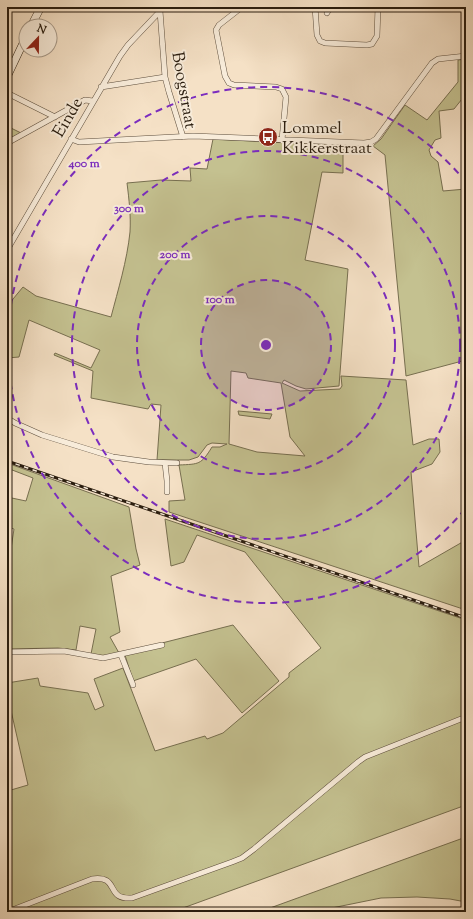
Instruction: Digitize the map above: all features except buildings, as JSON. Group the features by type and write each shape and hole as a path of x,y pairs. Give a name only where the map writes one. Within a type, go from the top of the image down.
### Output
{"main road":[{"path":"35,18 40,7"},
{"path":"7,77 18,54"}],"street":[{"name":"Einde","path":"7,250 124,50 164,7"},
{"path":"242,7 219,25 216,30 225,76 229,83 234,85 276,87 282,89 286,97 282,140"},
{"path":"315,7 317,35 320,41 325,43 367,45 372,44 376,40 378,7"},
{"path":"327,13 330,7"},
{"name":"Boogstraat","path":"71,139 79,142 183,137 170,98 166,77 160,11"},
{"path":"183,137 364,143 374,141 432,63 438,59 466,56"},
{"path":"101,87 166,77"},
{"path":"7,93 55,117"},
{"path":"7,143 85,100 93,101"},
{"path":"7,418 24,428 42,435 98,453 125,459 177,463"},
{"path":"165,463 167,492"},
{"path":"7,652 64,652 103,658 121,655 162,644"},
{"path":"121,655 133,685"},
{"path":"7,912 98,878 102,878 110,882 118,896 132,898 237,860 254,849 358,762 366,757 466,717"}],"shaded area":[{"path":"466,59 466,94 454,109 439,111 441,138 435,140 429,150 431,156 438,162 443,191 466,189 466,360 406,376 385,155 373,146 381,139 405,105 427,120 458,82 458,60"},
{"path":"7,126 21,133 7,140"},
{"path":"213,139 343,146 343,173 322,172 305,260 348,269 339,386 306,389 284,380 282,383 300,391 340,389 342,386 341,376 406,380 413,445 429,439 439,439 440,452 432,464 411,472 419,567 466,540 466,610 169,512 169,501 185,500 179,465 195,464 205,457 212,447 220,447 227,444 212,443 207,445 198,457 189,460 157,460 161,405 151,404 148,409 91,398 93,371 54,355 55,353 91,368 100,350 29,320 19,357 7,358 7,309 23,287 36,296 111,317 125,265 129,243 130,214 127,183 161,180 191,181 190,168 207,169","holes":["231,371 246,373 248,378 281,383 290,437 305,456 257,452 229,444"]},
{"path":"238,411 272,414 270,419 239,415"},
{"path":"7,463 129,507 140,565 111,576 120,632 110,637 119,653 103,656 91,654 96,629 80,626 76,650 58,648 7,649 7,575 14,529 7,527 7,497 26,501 33,478 7,468"},
{"path":"165,519 466,620 466,805 172,912 7,912 7,773 11,790 28,785 7,693 7,683 38,678 40,686 88,693 95,710 104,706 94,679 123,668 155,751 205,736 207,739 223,733 289,677 289,673 321,648 245,552 197,535 184,562 171,566"},
{"path":"233,625 279,681 242,713 196,659 133,681 125,655 162,643"},
{"path":"466,837 466,902 450,899 417,897 381,898 312,912 259,912"}],"railway":[{"path":"7,461 466,618"}],"place":[{"name":"Lommel Kikkerstraat","path":"268,137"}]}
